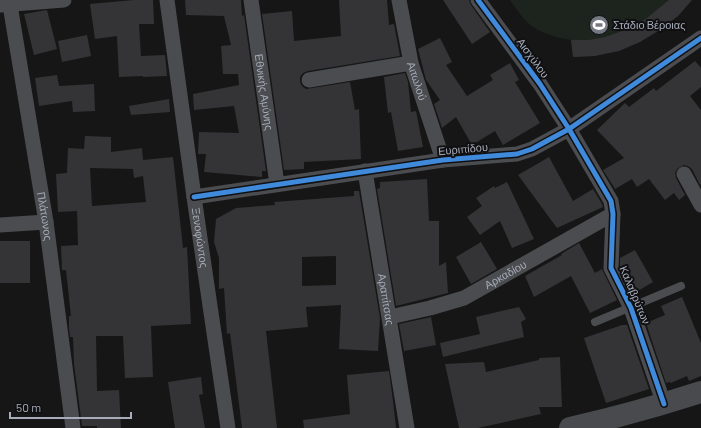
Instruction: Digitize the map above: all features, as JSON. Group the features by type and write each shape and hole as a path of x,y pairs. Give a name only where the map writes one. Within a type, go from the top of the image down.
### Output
{"main road":[{"path":"570,428 615,418 701,392"}],"street":[{"path":"5,5 64,0"},
{"name":"Ξενοφώντος","path":"167,0 228,428"},
{"name":"Εθνικής Αμύνης","path":"251,0 277,184"},
{"name":"Αιτωλού","path":"399,0 411,63 443,160"},
{"name":"Αισχύλου","path":"478,0 540,84 569,129"},
{"name":"Πλάτωνος","path":"5,5 46,222 73,428"},
{"name":"Ευριπίδου","path":"194,197 443,160 517,154 532,149 569,129 701,38"},
{"path":"309,80 411,63"},
{"name":"Καλαβρύτων","path":"569,129 611,201 613,214 612,268 631,308 664,404"},
{"name":"Αραπίτσας","path":"365,171 407,428"},
{"path":"684,174 701,205"},
{"name":"Αρκαδίου","path":"390,317 430,308 464,298 613,214"},
{"path":"0,225 46,222"}],"lane":[{"path":"595,322 681,286"}],"shaded area":[{"name":"Στάδιο Βέροιας","path":"510,0 692,0 678,16 640,42 595,56 573,57 571,40 553,36 535,28 525,20"}],"building":[{"path":"134,0 153,0 154,24 139,24 141,56 165,55 167,76 119,77 117,36 95,39 90,4"},
{"path":"185,0 241,0 242,16 244,15 266,171 262,171 262,177 204,172 206,154 198,154 199,132 239,133 234,106 194,110 193,94 239,85 238,74 223,74 221,46 231,45 224,16 186,15"},
{"path":"339,0 387,0 389,25 394,24 400,56 303,73 300,77 300,82 306,89 350,82 355,110 359,109 361,159 304,162 304,169 284,170 262,14 292,11 294,41 341,36"},
{"path":"443,0 469,0 490,32 472,44"},
{"path":"669,0 692,0 678,16 640,42 619,51 595,56 573,57 571,40 589,40 605,37 631,28 647,18"},
{"path":"47,10 57,49 34,55 24,14"},
{"path":"87,35 91,56 62,62 58,41"},
{"path":"440,38 452,62 446,65 467,96 493,80 490,75 510,63 519,80 515,82 540,123 503,145 495,131 472,145 456,117 442,128 434,104 440,100 426,80 418,49"},
{"path":"695,61 701,68 701,87 690,96 701,110 701,184 700,185 692,169 684,165 677,169 675,173 685,195 679,200 674,193 665,200 649,179 637,187 632,179 615,189 603,170 624,158 597,130 625,103 629,107 654,88 656,91"},
{"path":"405,73 408,82 411,112 416,111 423,147 398,151 391,112 388,113 384,77"},
{"path":"57,75 59,86 94,84 95,111 73,112 72,101 39,106 35,78"},
{"path":"169,99 170,112 131,115 129,106"},
{"path":"85,136 111,137 111,152 142,148 143,160 173,157 183,248 187,247 191,324 151,326 153,377 125,378 123,336 96,336 97,391 119,390 121,428 97,428 97,426 82,426 74,364 73,337 70,337 69,316 71,316 66,270 62,270 61,246 78,245 77,211 58,212 56,174 67,173 68,148 84,149","holes":["90,168 133,169 134,178 143,176 146,202 92,206"]},
{"path":"549,157 573,201 593,189 603,207 557,228 518,175"},
{"path":"427,179 429,221 439,221 439,266 446,262 448,293 396,306 377,189 380,188 380,182"},
{"path":"507,182 534,239 512,248 500,221 480,235 467,217 482,206 476,198 494,186 495,188"},
{"path":"354,191 359,191 380,318 378,351 339,349 341,305 306,307 308,327 266,331 277,428 242,428 230,333 227,334 224,288 219,289 219,258 214,242 216,219 236,208 275,205 274,202 354,196","holes":["336,256 336,285 302,286 302,257"]},
{"path":"0,241 30,241 30,283 0,283"},
{"path":"481,242 497,269 471,284 456,257"},
{"path":"579,243 595,273 602,269 617,300 590,313 571,276 534,297 525,276 562,255 561,254"},
{"path":"635,250 653,282 636,292 633,292 620,266 620,258"},
{"path":"682,297 701,343 701,376 689,381 687,376 671,383 666,383 646,323 665,315 661,306"},
{"path":"519,307 526,319 521,322 524,337 443,357 440,343 480,334 476,317"},
{"path":"431,317 436,345 404,351 399,324"},
{"path":"622,325 627,325 649,389 606,403 584,338"},
{"path":"560,357 562,407 539,407 541,414 478,428 459,428 445,364 484,362 486,372 539,360 539,358"},
{"path":"389,371 396,428 304,428 303,420 350,414 347,375"},
{"path":"201,377 203,394 199,395 205,428 175,428 168,382"}],"cycle path":[{"path":"478,0 540,84 569,129 611,201 613,214 611,268 631,308 664,404"},
{"path":"194,197 443,160 517,154 532,149 569,129 701,38"}],"place":[{"name":"Στάδιο Βέροιας","path":"599,25"}]}
